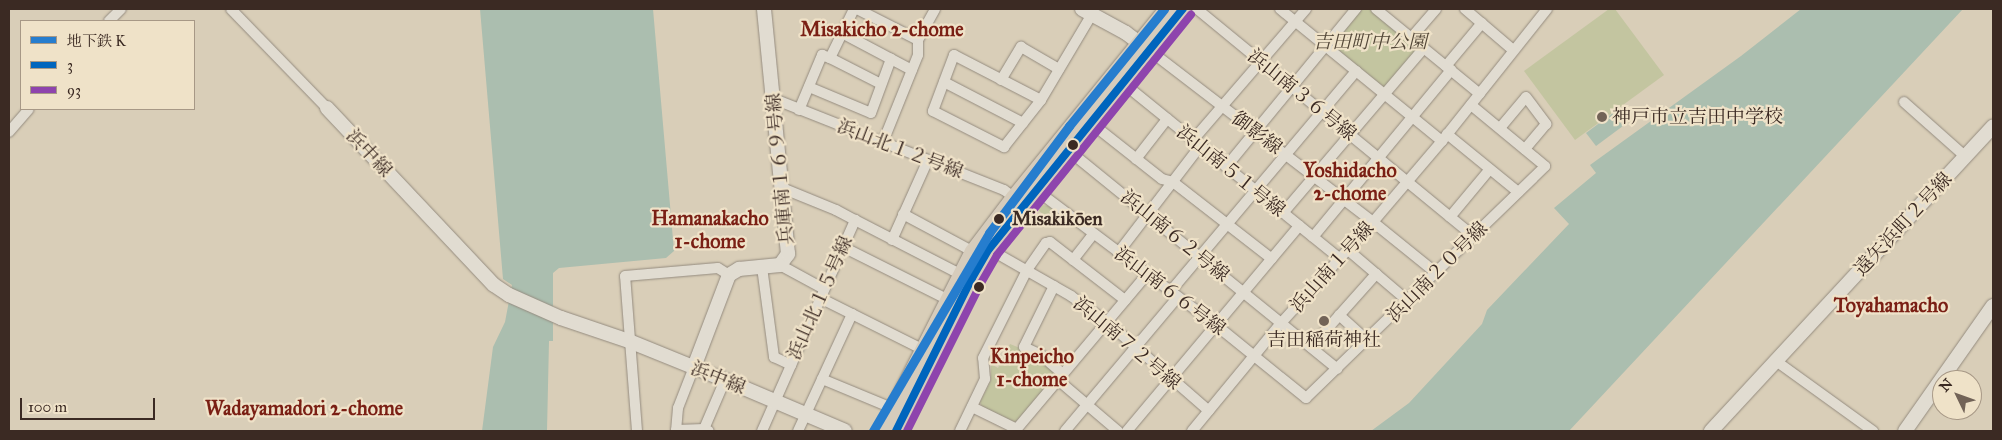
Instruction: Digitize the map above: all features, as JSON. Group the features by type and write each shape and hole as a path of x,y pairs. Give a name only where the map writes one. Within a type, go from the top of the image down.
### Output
{"main road":[{"path":"896,431 972,278 1019,200 1036,190 1123,83 1166,9"},
{"path":"881,431 972,251 1019,200 1144,46 1183,9"}],"street":[{"path":"110,20 121,9"},
{"name":"浜中線","path":"231,9 494,284 509,295 561,318 628,341 694,367 845,431"},
{"name":"兵庫南１６９号線","path":"729,275 739,269 780,265 788,254 764,9"},
{"path":"830,58 856,9 918,40"},
{"path":"883,142 918,55 918,40 935,9"},
{"name":"浜山南３６号線","path":"1197,9 1472,236"},
{"path":"1280,9 1412,116 1490,169 1518,192"},
{"path":"1118,252 1173,182 1197,143 1223,108 1306,9"},
{"path":"1226,167 1356,9"},
{"path":"1412,38 1436,9"},
{"path":"1465,9 1514,50"},
{"name":"浜山南１号線","path":"1192,431 1256,356 1282,322 1373,222 1445,137 1547,9"},
{"path":"1381,10 1480,94"},
{"path":"1041,100 954,55 933,111 1004,147 1041,100 1060,69 1087,11 1144,46"},
{"path":"1312,237 1412,116 1482,23"},
{"path":"842,33 912,70"},
{"name":"御影線","path":"1144,46 1314,176 1435,272"},
{"path":"1001,80 1021,47 1060,69"},
{"path":"1283,213 1424,48"},
{"path":"799,110 822,55 881,84"},
{"path":"809,87 871,113 891,60"},
{"path":"1065,431 1135,348 1200,256 1356,71"},
{"path":"944,82 1023,123"},
{"name":"浜山南５１号線","path":"1123,83 1340,259"},
{"path":"1500,128 1526,97 1546,124 1524,149"},
{"name":"浜山北１２号線","path":"774,100 1004,190 1019,200"},
{"path":"1904,102 1966,157"},
{"name":"浜山南２０号線","path":"1256,356 1306,398 1545,166 1471,104"},
{"path":"9,132 28,110"},
{"path":"1136,158 1167,119"},
{"path":"1091,123 1162,179 1173,182 1228,223 1272,259"},
{"name":"遠矢浜町２号線","path":"1710,431 1993,127"},
{"name":"浜山南６２号線","path":"1068,150 1282,322 1337,369"},
{"path":"892,240 928,160"},
{"path":"1450,217 1490,169"},
{"path":"782,188 836,210 855,220"},
{"name":"浜山南６６号線","path":"1036,190 1256,356"},
{"path":"903,214 972,251"},
{"name":"浜山北１５号線","path":"762,431 855,220 960,274"},
{"path":"1127,431 1299,226"},
{"path":"1073,260 1093,234"},
{"path":"960,431 985,379 984,358 1027,270 1046,244 1050,242 1126,300"},
{"path":"843,247 947,299"},
{"name":"浜山南７２号線","path":"989,249 1054,286 1107,322 1170,379 1209,411"},
{"path":"1348,250 1408,300"},
{"path":"780,265 852,314 922,349"},
{"path":"762,267 774,357 791,365"},
{"path":"637,431 628,341 626,276 718,268 729,275 678,408 676,431 706,430 725,380"},
{"path":"972,407 1016,430 1147,274"},
{"path":"1311,347 1376,274"},
{"path":"1054,286 1024,346 1041,355 1087,405 1118,431"},
{"path":"1905,431 1993,306"},
{"path":"798,431 852,314"},
{"path":"1339,315 1367,340"},
{"path":"1776,361 1873,431"},
{"path":"822,379 892,408"}],"green space":[{"name":"吉田町中公園","path":"1360,9 1370,9 1422,50 1385,89 1330,45"},
{"path":"1609,9 1615,9 1664,75 1575,140 1524,71"},
{"path":"1042,205 1048,206 1056,212 1050,220 1038,210"},
{"path":"1010,344 1039,356 1057,372 1057,376 1018,421 1014,422 982,407 980,402 991,380 991,364 998,368"}],"shaded area":[{"path":"480,9 653,9 674,251 666,258 559,268 553,273 553,341 549,341 547,431 482,431 493,347 505,322 512,285 503,279"},
{"path":"1801,9 1963,9 1569,431 1371,431 1409,403 1482,324 1487,310 1569,224 1554,208 1596,173 1590,165 1741,56"},
{"path":"1613,113 1623,126 1596,146 1586,133"}],"metro line":[{"name":"K","path":"873,431 989,233 1069,126 1164,9"}],"transit line":[{"name":"3","path":"896,431 972,278 989,249 1183,9"},
{"name":"93","path":"907,431 997,255 1191,15"}],"place":[{"name":"神戸市立吉田中学校","path":"1602,117"},
{"name":"Misakikōen","path":"999,219"},
{"name":"吉田稲荷神社","path":"1324,321"}],"district":[{"name":"Misakicho 2-chome","path":"882,29"},
{"name":"Yoshidacho 2-chome","path":"1350,182"},
{"name":"Hamanakacho 1-chome","path":"710,230"},
{"name":"Toyahamacho","path":"1891,305"},
{"name":"Kinpeicho 1-chome","path":"1032,368"},
{"name":"Wadayamadori 2-chome","path":"304,408"}]}
